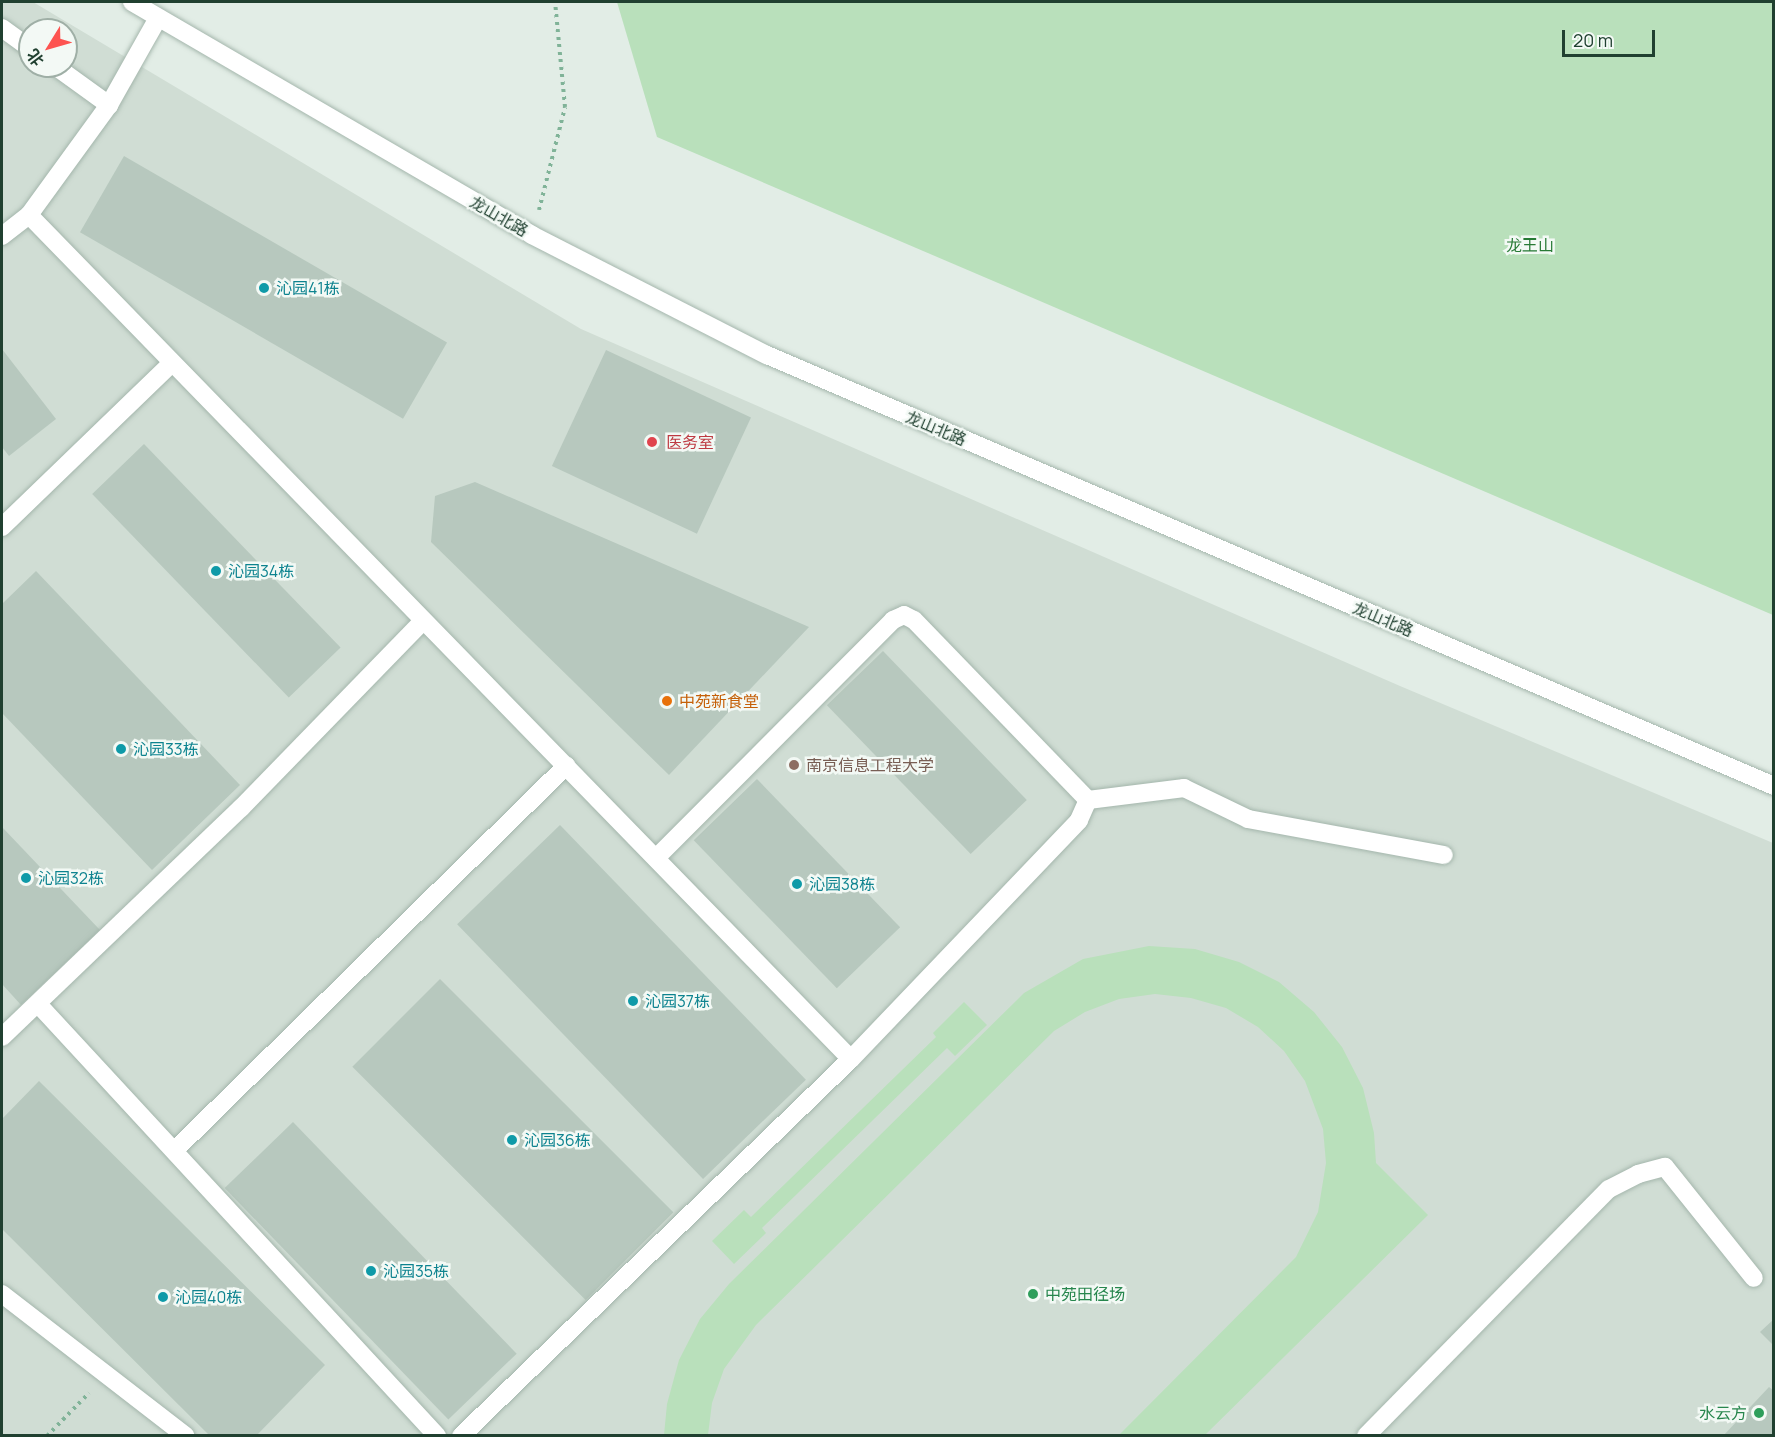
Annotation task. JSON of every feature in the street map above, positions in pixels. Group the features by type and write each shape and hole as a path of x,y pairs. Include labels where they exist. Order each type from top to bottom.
{"street":[{"name":"龙山北路","path":"132,2 532,235 766,355 1773,786"},
{"path":"2,236 29,215 109,105 158,18"},
{"path":"2,28 18,39"},
{"path":"72,78 109,105"},
{"path":"29,215 171,364 851,1059"},
{"path":"2,527 171,364"},
{"path":"656,858 893,620 904,615 914,620 1088,800"},
{"path":"2,1037 38,1005 241,808 423,621"},
{"path":"176,1149 566,766"},
{"path":"1088,800 1184,788 1248,819 1444,855"},
{"path":"461,1436 851,1059 1079,820 1088,800"},
{"path":"38,1005 176,1149 437,1436"},
{"path":"1366,1436 1609,1189 1638,1174 1665,1167 1754,1278"},
{"path":"2,1294 186,1436"}],"path":[{"path":"532,235 565,107 555,2"},
{"path":"47,1436 107,1375"}],"shaded area":[{"name":"南京信息工程大学","path":"2,2 33,2 60,18 18,18 18,78 78,78 78,29 581,329 1400,686 1773,843 1773,1435 2,1436"}],"green space":[{"name":"龙王山","path":"617,2 1773,2 1773,615 657,137"},
{"path":"1149,946 1195,949 1239,962 1279,982 1314,1012 1342,1047 1363,1088 1374,1133 1376,1163 1428,1215 1205,1435 1119,1435 1296,1257 1318,1212 1326,1163 1323,1129 1305,1081 1284,1051 1258,1027 1226,1008 1191,998 1155,994 1119,999 1085,1012 1054,1031 756,1325 724,1369 712,1403 708,1435 664,1435 667,1404 679,1360 700,1319 729,1284 1024,993 1083,959"},
{"path":"964,1002 987,1025 955,1056 947,1048 762,1228 766,1233 734,1264 712,1241 744,1210 751,1217 936,1037 933,1033"}],"building":[{"name":"沁园41栋","path":"124,156 447,342 403,419 80,232"},
{"path":"2,349 56,419 9,456 2,447"},
{"name":"医务室","path":"606,350 751,418 697,534 552,466"},
{"name":"沁园34栋","path":"144,444 341,648 289,698 92,494"},
{"name":"中苑新食堂","path":"475,482 809,627 669,775 431,542 435,496"},
{"name":"沁园33栋","path":"36,571 240,785 152,870 2,713 2,604"},
{"path":"883,651 1027,800 971,854 827,705"},
{"name":"沁园38栋","path":"757,779 900,927 837,988 694,840"},
{"name":"沁园37栋","path":"560,825 806,1080 703,1179 457,924"},
{"name":"沁园32栋","path":"2,827 100,930 21,1005 2,984"},
{"name":"沁园36栋","path":"440,979 673,1212 586,1300 352,1067"},
{"name":"沁园40栋","path":"39,1081 325,1365 256,1436 210,1436 2,1229 2,1119"},
{"name":"沁园35栋","path":"293,1122 517,1354 448,1420 225,1188"},
{"path":"1774,1319 1774,1346 1760,1332"},
{"name":"水云方","path":"1769,1387 1774,1391 1774,1436 1723,1436"}],"place":[{"name":"沁园41栋","path":"264,288"},
{"name":"医务室","path":"652,442"},
{"name":"沁园34栋","path":"216,571"},
{"name":"中苑新食堂","path":"667,701"},
{"name":"沁园33栋","path":"121,749"},
{"name":"南京信息工程大学","path":"794,765"},
{"name":"沁园32栋","path":"26,878"},
{"name":"沁园38栋","path":"797,884"},
{"name":"沁园37栋","path":"633,1001"},
{"name":"沁园36栋","path":"512,1140"},
{"name":"沁园35栋","path":"371,1271"},
{"name":"中苑田径场","path":"1033,1294"},
{"name":"沁园40栋","path":"163,1297"},
{"name":"水云方","path":"1759,1413"}]}
